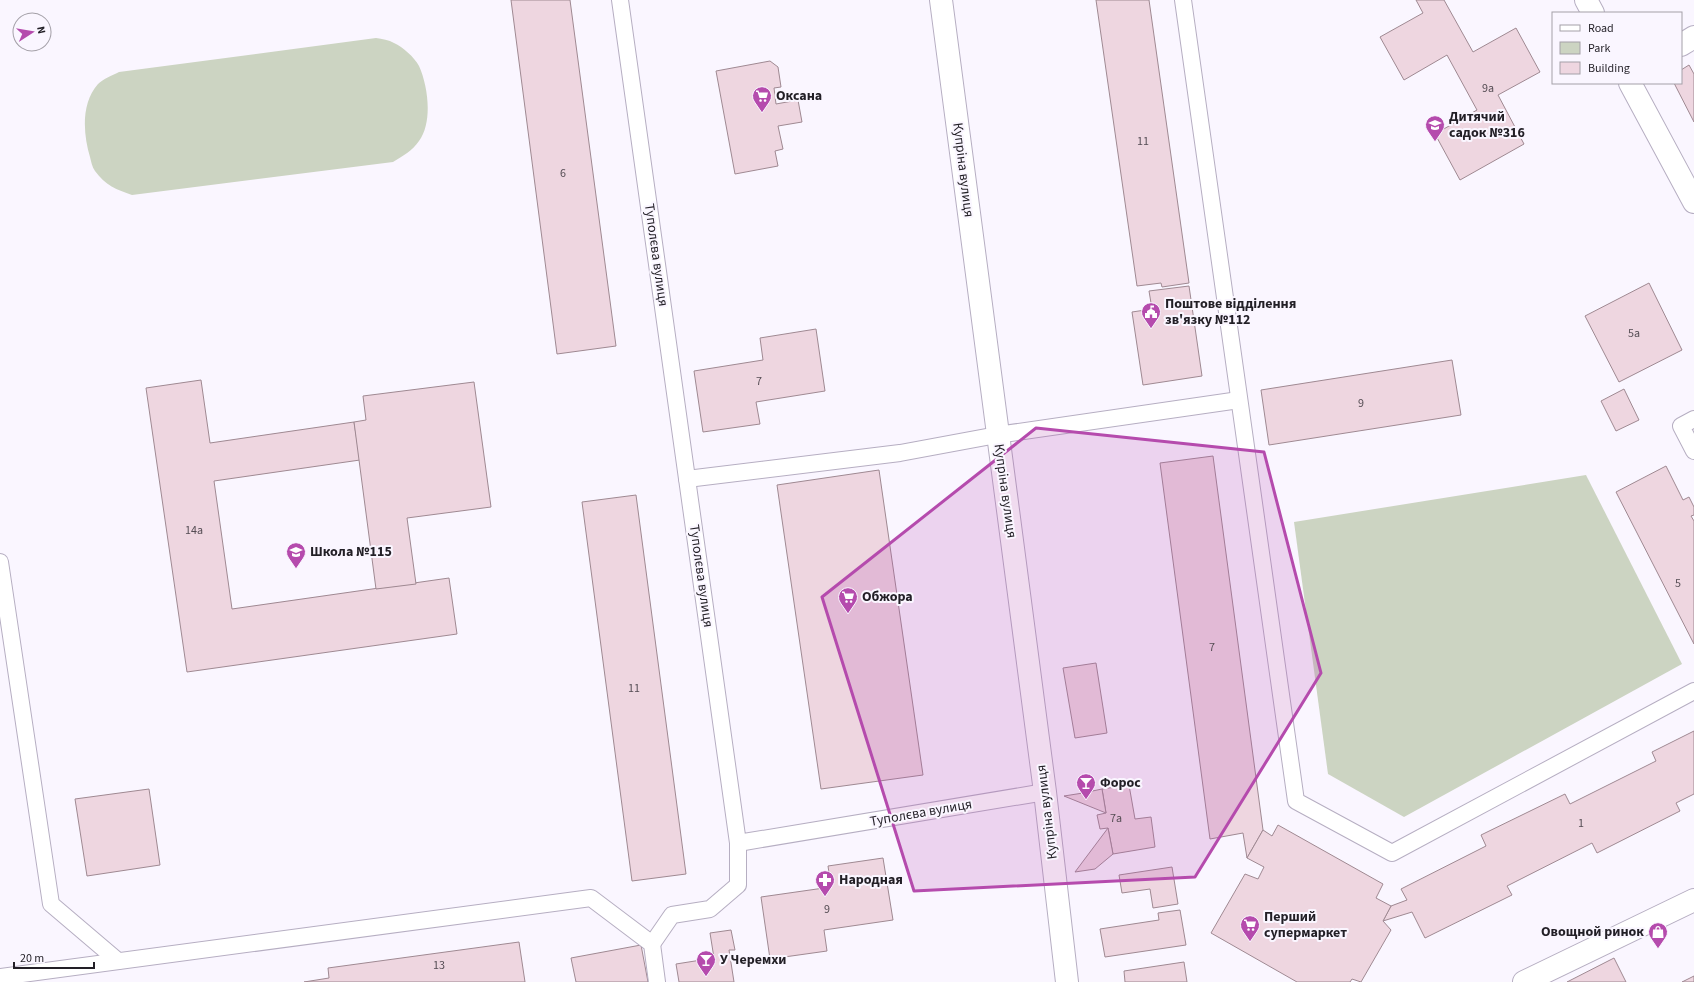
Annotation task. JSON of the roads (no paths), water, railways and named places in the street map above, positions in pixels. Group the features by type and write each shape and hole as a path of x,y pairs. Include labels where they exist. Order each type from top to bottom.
{"main road":[{"name":"Купріна вулиця","path":"941,0 1045,792 1067,982"},
{"path":"1586,0 1592,12"},
{"path":"1682,44 1694,37"},
{"path":"1631,84 1694,202"},
{"path":"1524,982 1694,900"}],"lane":[{"name":"Туполєва вулиця","path":"620,0 738,843 1045,792"},
{"path":"1182,0 1296,801 1392,853 1694,691"},
{"path":"688,479 900,452 997,435 1239,400"},
{"path":"1694,418 1681,426 1694,451"},
{"path":"0,562 51,904 118,961"},
{"path":"657,982 652,944 672,915 710,909 738,884 738,843"},
{"path":"0,977 591,898 652,944"}],"place":[{"name":"Оксана","path":"762,113"},
{"name":"Дитячий садок №316","path":"1435,142"},
{"name":"Поштове відділення зв'язку №112","path":"1151,329"},
{"name":"Школа №115","path":"296,569"},
{"name":"Обжора","path":"848,614"},
{"name":"Форос","path":"1086,800"},
{"name":"Народная","path":"825,897"},
{"name":"Перший супермаркет","path":"1250,942"},
{"name":"Овощной ринок","path":"1658,949"},
{"name":"У Черемхи","path":"706,977"}]}
